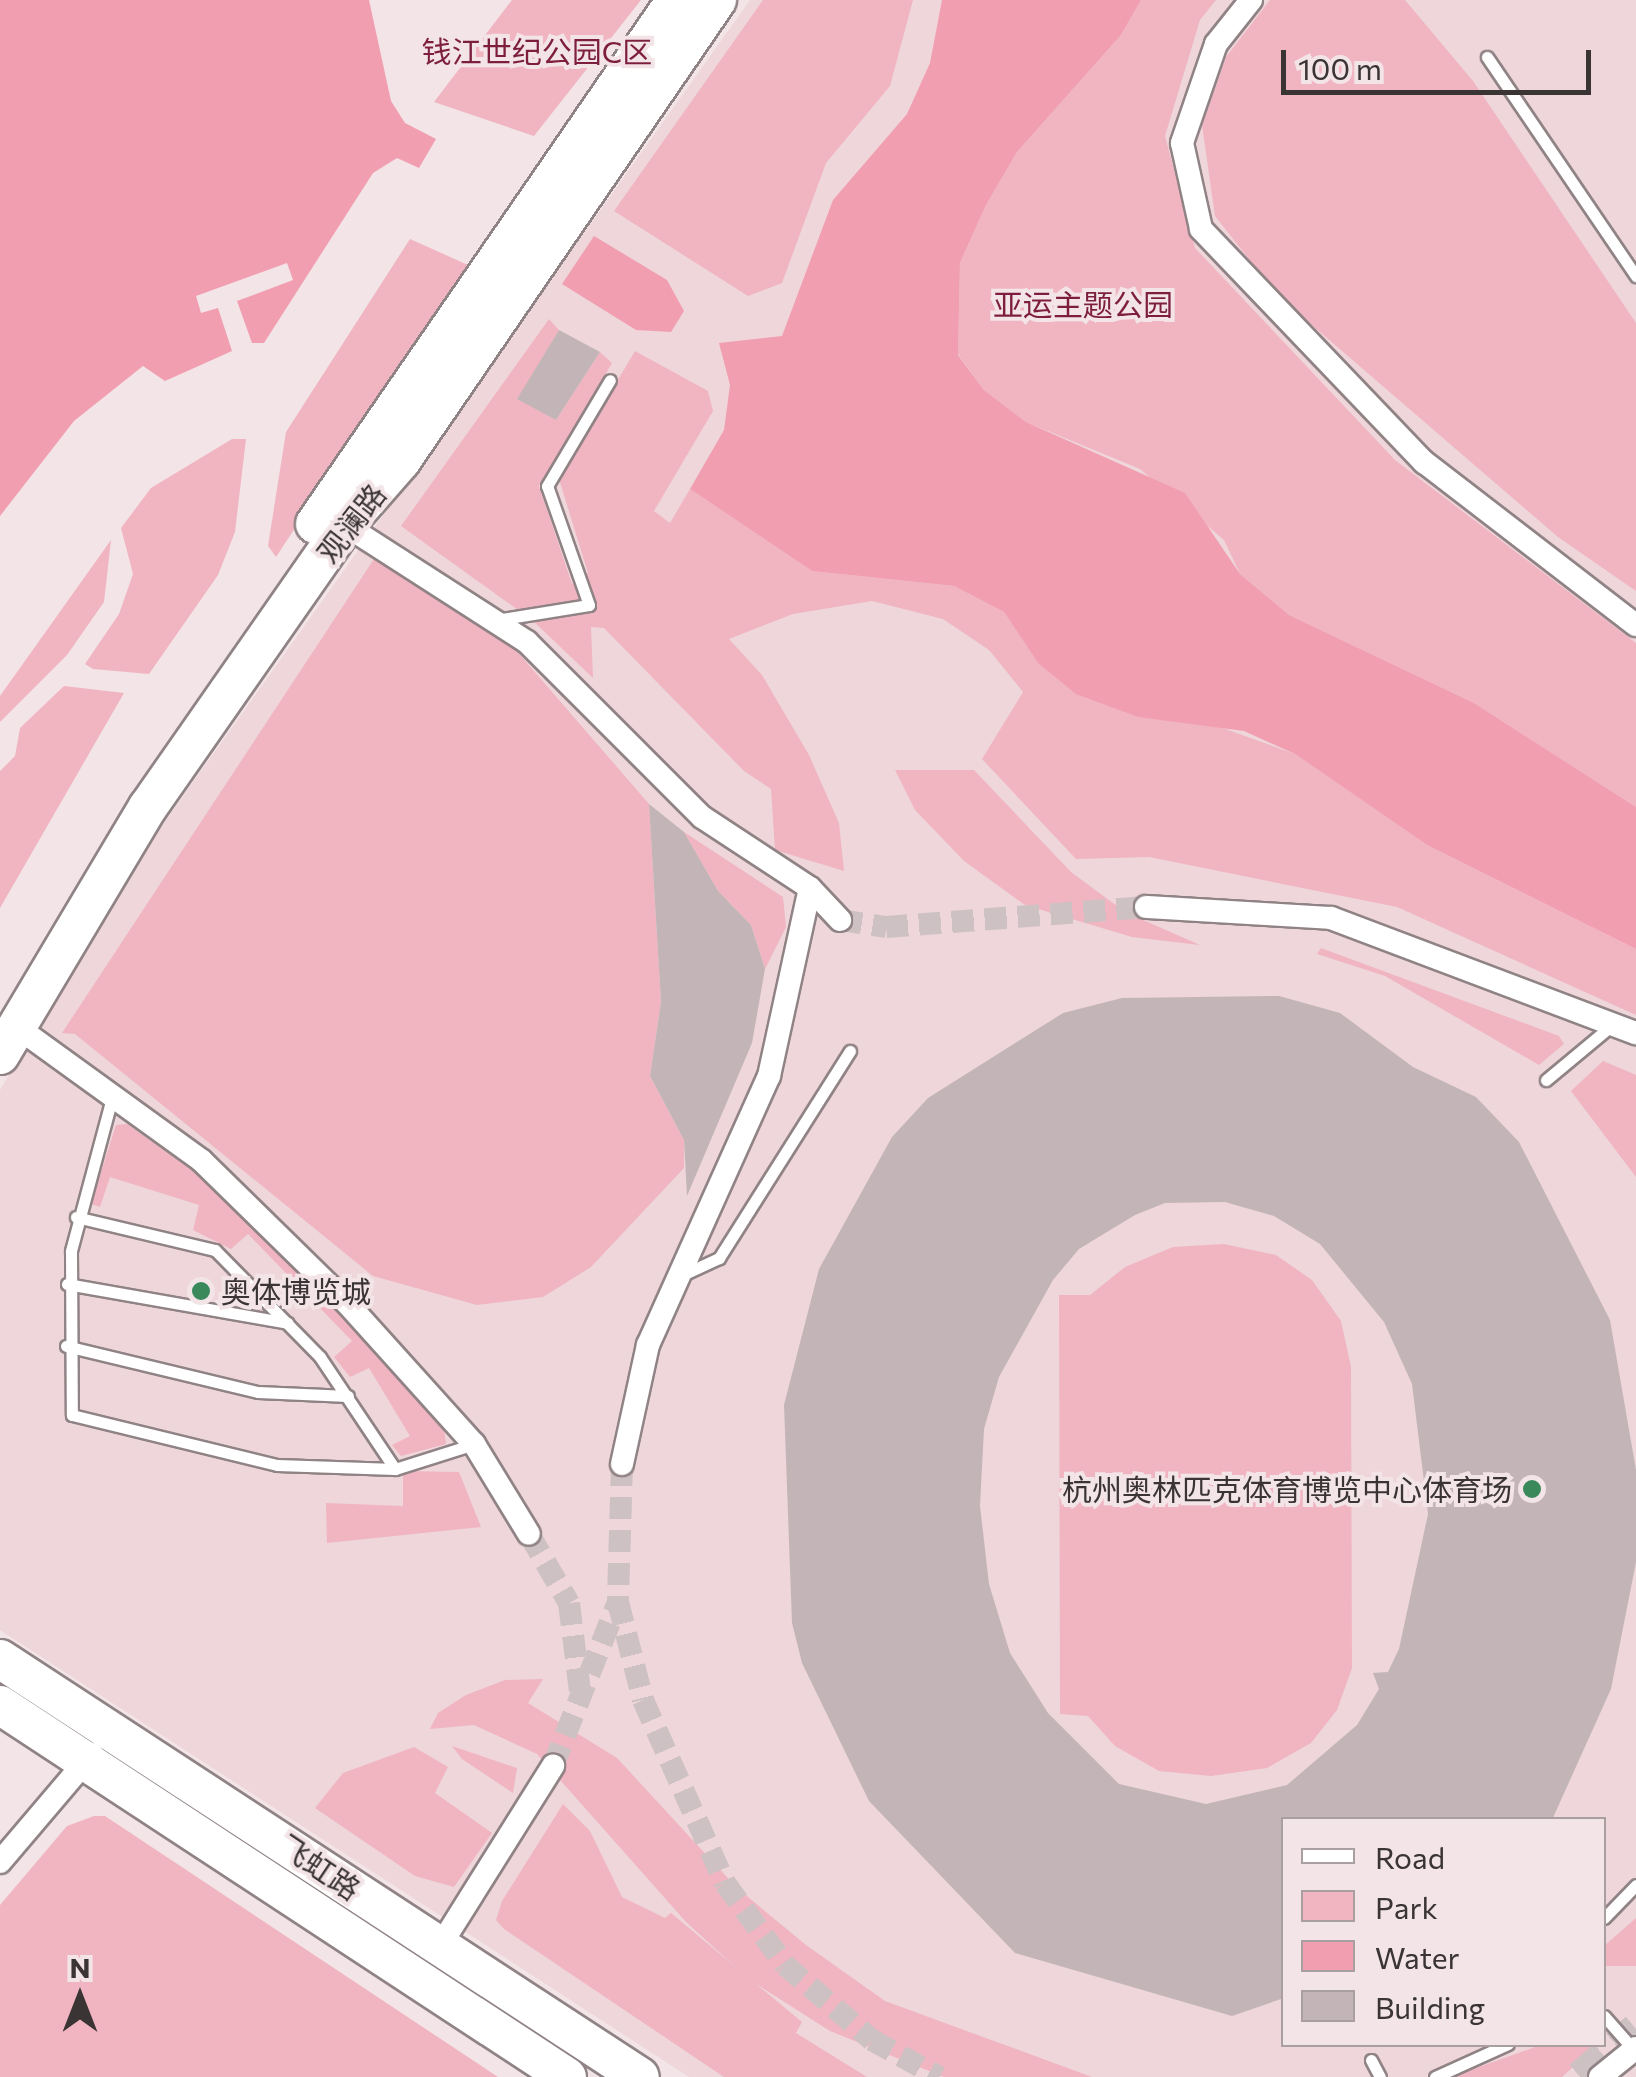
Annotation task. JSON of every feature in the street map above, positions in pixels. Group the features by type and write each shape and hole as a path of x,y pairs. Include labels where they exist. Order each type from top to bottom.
{"main road":[{"name":"观澜路","path":"6,1030 148,807 345,525 676,0"},
{"name":"观澜路","path":"6,1030 132,792 389,453 716,0"},
{"name":"飞虹路","path":"0,1659 110,1725 640,2077"},
{"name":"飞虹路","path":"0,1704 567,2077"}],"street":[{"path":"1252,0 1216,44 1182,143 1201,229 1424,462 1636,625"},
{"path":"345,525 562,670 702,816 810,888 840,920"},
{"path":"622,1464 632,1398 674,1279 769,1076 810,888"},
{"path":"1146,907 1331,918 1636,1033"},
{"path":"6,1030 113,1094 202,1161 346,1302 474,1444 529,1534"},
{"path":"0,1862 88,1760 110,1725"},
{"path":"440,1946 553,1766"},
{"path":"567,2077 593,2046"},
{"path":"1600,2077 1635,2049"}],"lane":[{"path":"1487,57 1636,276"},
{"path":"491,621 589,605 547,486 610,380"},
{"path":"1546,1080 1614,1022"},
{"path":"674,1279 718,1258 850,1051"},
{"path":"113,1094 76,1217 67,1284 66,1346 72,1415 277,1465 395,1469 474,1444"},
{"path":"76,1217 214,1250 288,1323 348,1396 395,1469"},
{"path":"67,1284 288,1323"},
{"path":"66,1346 258,1392 348,1396"},
{"path":"1606,1916 1636,1885"},
{"path":"1606,2018 1635,2049"},
{"path":"1435,2077 1501,2047"},
{"path":"1371,2060 1380,2077"}],"shaded area":[{"path":"750,0 1636,0 1636,2077 689,2077 0,1630 0,1090 137,861"}],"green space":[{"name":"钱江世纪公园C区","path":"512,0 641,0 534,136 434,102"},
{"path":"763,0 913,0 890,86 826,163 782,283 748,296 614,211"},
{"name":"亚运主题公园","path":"1141,0 1216,0 1200,20 1165,136 1195,248 1395,460 1636,643 1636,807 1474,703 1289,615 1240,574 1224,540 1140,469 1026,422 984,390 958,354 960,263 986,205 1017,152 1121,35"},
{"path":"1270,0 1405,0 1473,81 1636,323 1636,591 1558,537 1277,295 1215,216 1202,125 1226,57"},
{"path":"410,239 468,265 276,557 268,546 286,432"},
{"path":"549,319 559,330 518,399 556,420 600,352 612,363 539,486 572,584 588,573 559,479 635,351 708,391 713,411 654,511 670,523 690,489 812,571 954,586 1004,612 1038,663 1138,717 1201,720 1295,754 1427,845 1636,949 1636,1015 1397,907 1149,857 1076,859 982,759 1023,692 989,650 943,619 872,601 793,614 729,639 762,675 809,755 839,823 844,871 775,850 771,789 744,771 604,628 591,627 593,678 532,620 401,526"},
{"path":"232,439 246,439 235,532 218,575 149,674 93,669 85,664 119,614 133,574 121,528 151,488"},
{"path":"111,540 104,602 67,655 0,722 0,696"},
{"path":"374,559 514,648 649,804 661,1002 650,1076 684,1140 684,1168 591,1267 543,1297 477,1305 373,1276 75,1034 62,1033"},
{"path":"64,686 124,693 0,908 0,771 15,756 20,728"},
{"path":"895,770 974,770 1071,872 1125,912 1200,945 1132,937 1025,905 964,861 915,810"},
{"path":"684,832 783,897 786,927 765,969 751,925 718,891"},
{"path":"1321,948 1559,1036 1564,1044 1539,1065 1385,976 1317,954"},
{"path":"1603,1061 1636,1075 1636,1177 1571,1091"},
{"path":"127,1124 196,1173 337,1308 444,1428 446,1444 401,1456 392,1445 410,1436 369,1368 350,1377 334,1357 352,1341 248,1234 231,1249 193,1230 199,1205 110,1177 100,1207 91,1204 116,1125"},
{"path":"1224,1244 1276,1255 1312,1280 1341,1321 1351,1367 1352,1668 1337,1710 1311,1743 1267,1768 1211,1776 1159,1771 1115,1746 1088,1716 1060,1714 1059,1295 1090,1295 1125,1267 1173,1247"},
{"path":"403,1471 459,1472 481,1527 327,1543 326,1503 403,1506"},
{"path":"543,1679 528,1703 617,1758 737,1888 806,1945 885,2001 1092,2077 944,2077 830,2031 750,1980 687,1923 537,1754 474,1725 430,1729 438,1713 466,1695 505,1680"},
{"path":"452,1746 517,1768 513,1793 462,1759"},
{"path":"414,1747 448,1767 435,1793 492,1833 454,1887 415,1876 315,1808 343,1773"},
{"path":"563,1804 590,1831 622,1897 665,1918 671,1913 802,2022 796,2033 867,2077 724,2077 504,1929 496,1920 502,1901"},
{"path":"105,1816 498,2077 0,2077 0,1905 67,1826"},
{"path":"1636,1918 1636,1966 1606,1966 1606,1944"},
{"path":"1535,2047 1596,2047 1562,2077 1451,2077"}],"water":[{"path":"0,0 369,0 391,101 405,123 436,139 419,168 397,158 373,173 264,343 252,343 237,301 293,280 287,263 196,296 201,313 218,308 232,351 165,381 143,366 74,421 0,516"},
{"path":"942,0 1141,0 1121,35 1017,152 986,205 960,263 958,355 984,390 1026,422 1185,493 1240,574 1289,615 1474,703 1636,807 1636,949 1427,845 1295,754 1244,731 1138,717 1076,694 1038,663 1004,612 954,586 812,571 690,489 724,430 730,385 719,343 782,336 833,200 907,114 930,63"},
{"path":"594,236 667,280 684,311 671,332 636,330 562,284"}],"building":[{"path":"559,330 600,352 556,420 517,399"},
{"path":"649,804 684,832 718,891 751,925 765,969 752,1043 687,1196 684,1140 650,1076 661,1002"},
{"name":"杭州奥林匹克体育博览中心体育场","path":"1279,996 1340,1013 1413,1067 1476,1097 1519,1142 1610,1320 1636,1470 1636,1562 1611,1689 1553,1817 1281,1817 1281,1999 1232,2016 1015,1953 869,1801 802,1663 792,1623 784,1405 819,1269 892,1137 928,1098 1063,1013 1122,998","holes":["1225,1202 1274,1216 1320,1244 1384,1322 1412,1384 1428,1514 1399,1649 1388,1672 1373,1673 1379,1689 1357,1725 1287,1785 1206,1804 1119,1784 1048,1713 1010,1653 989,1584 980,1506 984,1429 999,1377 1053,1280 1079,1249 1135,1215 1165,1203"]}],"tunnel":[{"path":"840,920 886,927 1146,907"},
{"path":"622,1464 618,1602 643,1700 725,1883 785,1965 872,2040 939,2077"},
{"path":"529,1534 569,1603 581,1700"},
{"path":"553,1766 618,1602"},
{"path":"1580,2077 1636,2029"}],"place":[{"name":"奥体博览城","path":"201,1291"},
{"name":"杭州奥林匹克体育博览中心体育场","path":"1532,1489"}]}
